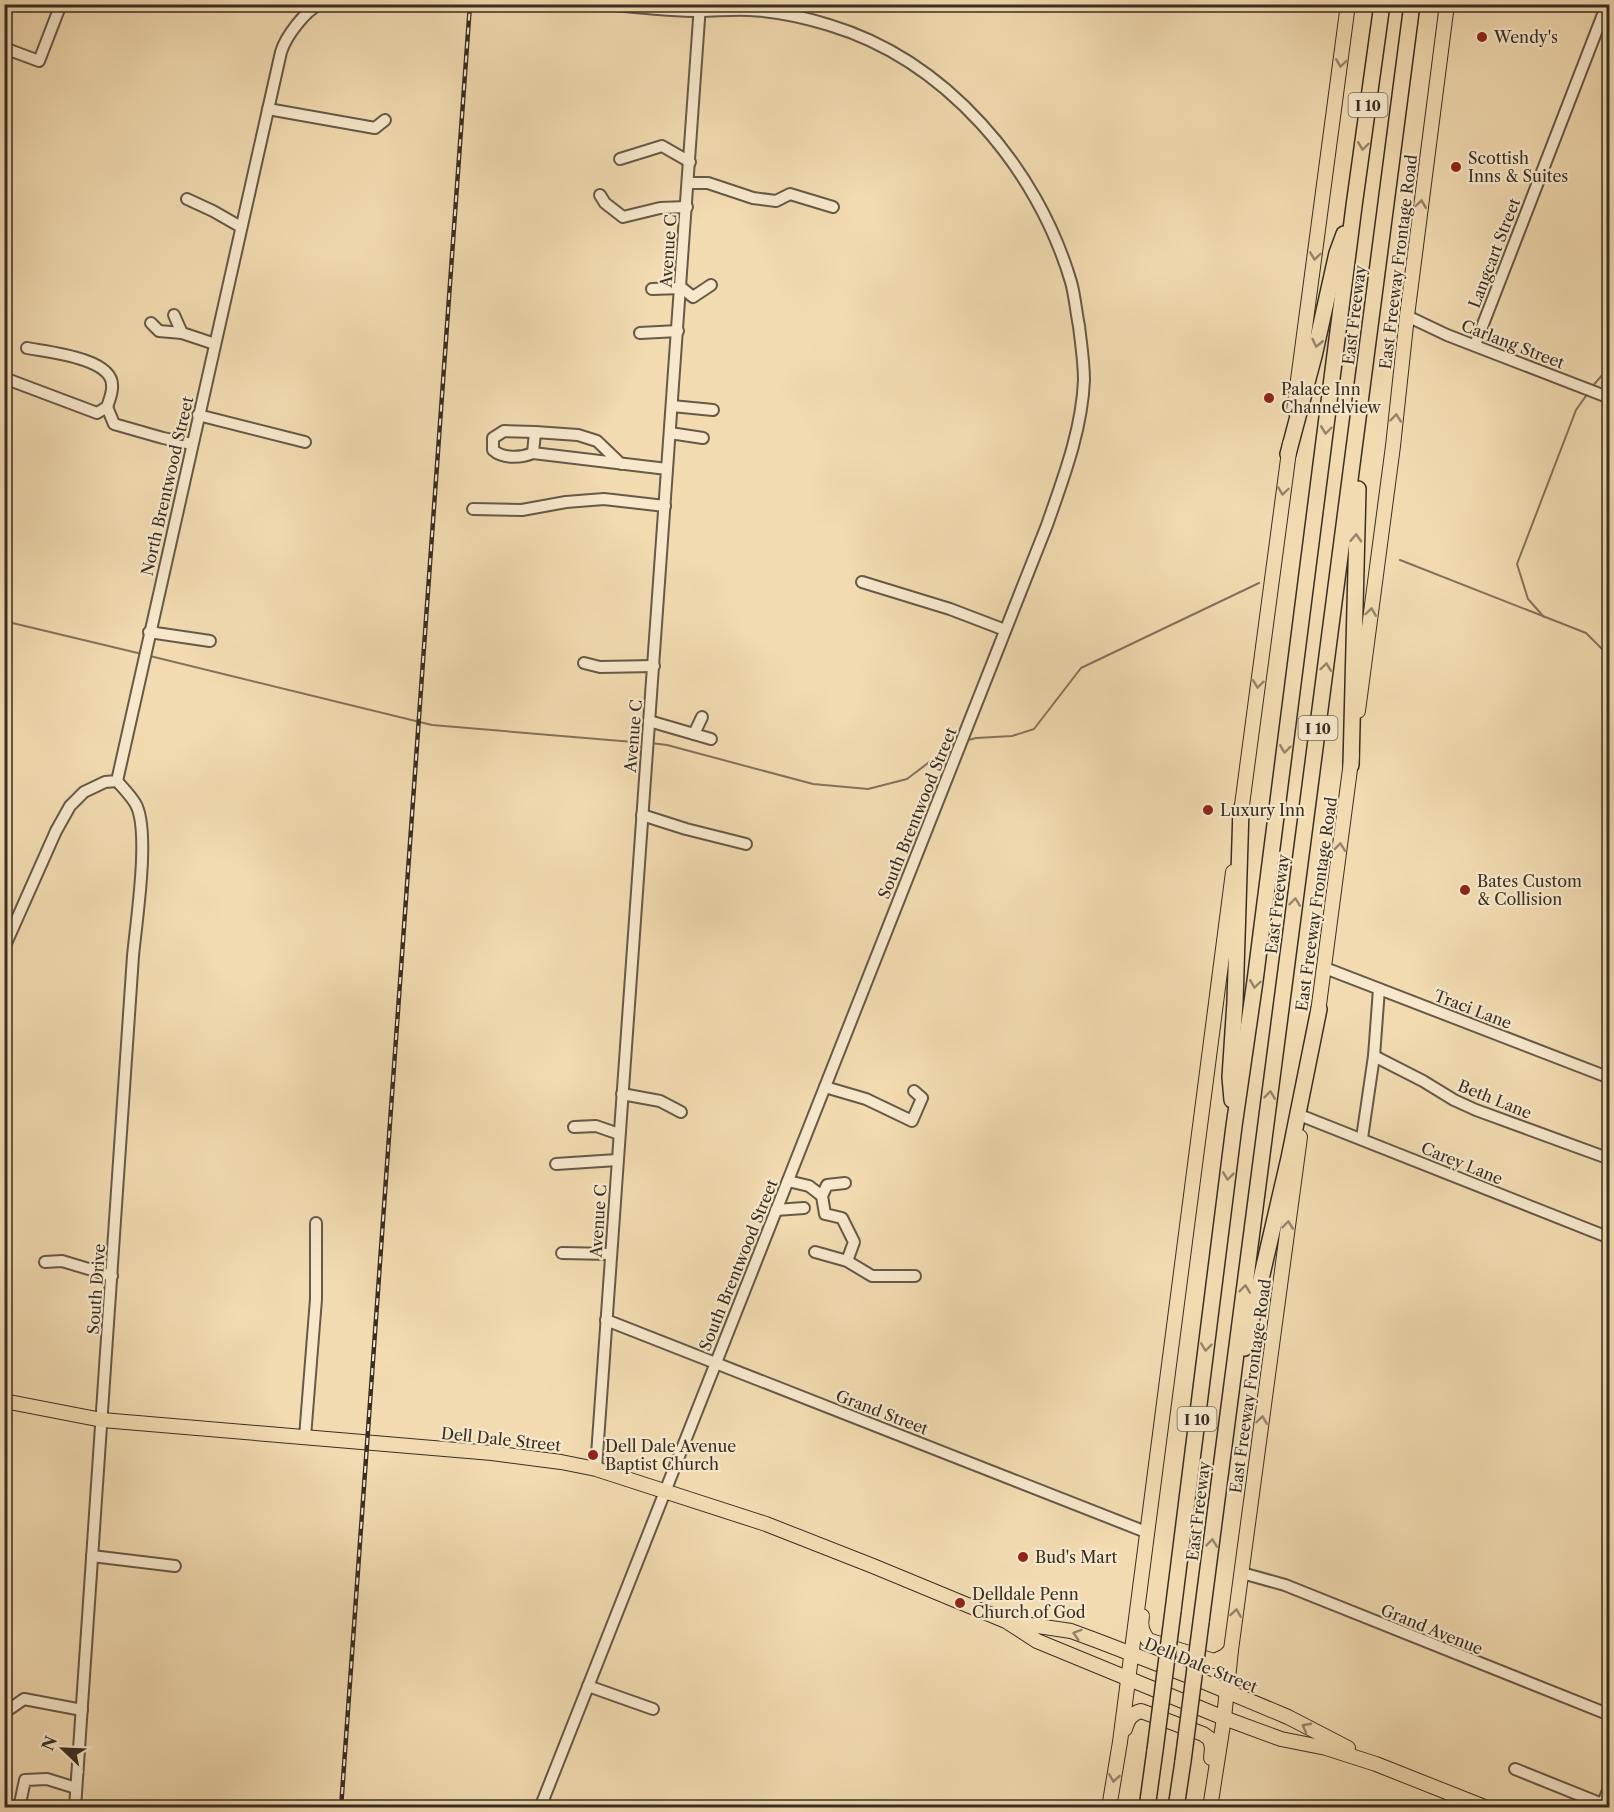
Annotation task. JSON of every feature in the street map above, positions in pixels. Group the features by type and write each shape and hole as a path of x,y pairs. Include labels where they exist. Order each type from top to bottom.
{"highway":[{"name":"East Freeway","path":"1146,1808 1382,4"},
{"name":"East Freeway","path":"1176,1808 1412,4"},
{"path":"1288,454 1314,356 1337,253 1354,206"},
{"path":"1351,765 1361,403"},
{"path":"1234,1126 1230,1077 1235,1002 1241,809"},
{"path":"1224,1451 1289,1158 1319,1009"}],"main road":[{"path":"1109,1808 1120,1742 1348,4"},
{"name":"East Freeway Frontage Road","path":"1209,1808 1224,1718 1230,1650 1302,1116 1325,968 1393,446 1407,316 1447,4"},
{"name":"Dell Dale Street","path":"4,1401 102,1420 492,1453 596,1469 766,1524 1006,1621 1037,1641 1224,1718 1281,1739 1326,1748 1376,1764 1487,1808"},
{"path":"1144,1554 1147,1571 1140,1623 1148,1640 1214,1661 1225,1656 1230,1650"},
{"name":"Dell Dale Street","path":"1006,1621 1071,1631 1288,1718 1376,1764"},
{"path":"1120,1742 1128,1719 1135,1713 1141,1712 1203,1734 1210,1739 1212,1748 1209,1808"}],"street":[{"name":"North Brentwood Street","path":"117,781 141,666 284,43 299,23 320,4"},
{"path":"605,4 700,8"},
{"name":"Langcart Street","path":"1475,345 1606,4"},
{"path":"4,48 39,61 61,6"},
{"name":"Avenue C","path":"596,1469 700,8"},
{"name":"South Brentwood Street","path":"540,1808 1055,501 1075,438 1083,394 1084,365 1075,298 1067,269 1042,212 1008,156 975,118 939,85 886,48 830,25 774,12 700,8"},
{"path":"268,109 375,128 385,120"},
{"path":"620,159 662,146 690,162"},
{"path":"688,183 708,183 753,198 776,201 790,194 833,207"},
{"path":"600,195 605,203 623,217 660,208 687,207"},
{"path":"187,199 241,227"},
{"path":"652,289 680,288 693,297 711,285"},
{"path":"174,315 182,333"},
{"name":"Carlang Street","path":"1407,316 1610,398"},
{"path":"151,323 159,331 182,333 215,344"},
{"path":"640,333 678,331"},
{"path":"27,348 85,360 109,374 112,384 107,407 114,424 192,444"},
{"path":"4,378 97,413 107,407"},
{"path":"672,406 713,410"},
{"path":"198,415 305,442"},
{"path":"621,464 597,441 578,435 504,431 493,438 493,450 502,456 533,453 621,464 667,469"},
{"path":"533,453 535,432"},
{"path":"670,433 703,438"},
{"path":"473,509 522,510 566,502 604,500 664,506"},
{"path":"862,582 950,609 1005,630"},
{"path":"149,632 210,641"},
{"path":"584,663 600,667 654,666"},
{"path":"694,735 702,717"},
{"path":"649,721 711,739"},
{"path":"4,948 56,831 70,806 84,792 105,782 117,781"},
{"name":"South Drive","path":"75,1808 143,828 135,803 117,781"},
{"path":"642,815 746,844"},
{"name":"Traci Lane","path":"1325,968 1610,1078"},
{"path":"1362,1138 1374,1056 1380,989"},
{"name":"Beth Lane","path":"1374,1056 1476,1110 1610,1159"},
{"path":"825,1087 866,1098 912,1121 922,1098 914,1091"},
{"path":"622,1094 660,1101 681,1112"},
{"name":"Carey Lane","path":"1302,1116 1610,1238"},
{"path":"574,1127 596,1126 619,1134"},
{"path":"556,1164 617,1161"},
{"path":"788,1181 809,1186 822,1196"},
{"path":"845,1183 827,1185 822,1196 825,1214 842,1218 854,1242 847,1261"},
{"path":"776,1210 804,1208"},
{"path":"305,1437 316,1299 316,1223"},
{"path":"815,1252 847,1261 872,1276 915,1276"},
{"path":"562,1253 610,1254"},
{"path":"45,1262 62,1261 111,1276"},
{"name":"Grand Street","path":"606,1320 1146,1532"},
{"path":"92,1556 175,1566"},
{"name":"Grand Avenue","path":"1242,1573 1285,1585 1610,1715"},
{"path":"588,1686 652,1709"},
{"path":"4,1713 24,1699 82,1710"},
{"path":"1515,1768 1602,1806 1610,1786"},
{"path":"19,1808 25,1780 47,1779 76,1788"}],"waterway":[{"path":"1591,388 1610,366"},
{"path":"1544,617 1528,599 1517,564 1576,410 1588,393"},
{"path":"1400,560 1586,633 1610,657"},
{"path":"965,741 976,738 1012,736 1034,729 1081,668 1259,583"},
{"path":"4,621 142,654"},
{"path":"150,656 432,725 645,743"},
{"path":"651,743 667,745 813,784 868,789 907,779 949,747 957,744"}],"railway":[{"path":"341,1808 470,4"}],"place":[{"name":"Wendy's","path":"1482,37"},
{"name":"Scottish Inns & Suites","path":"1456,167"},
{"name":"Palace Inn Channelview","path":"1269,398"},
{"name":"Luxury Inn","path":"1208,810"},
{"name":"Bates Custom & Collision","path":"1465,890"},
{"name":"Dell Dale Avenue Baptist Church","path":"593,1455"},
{"name":"Bud's Mart","path":"1023,1557"},
{"name":"Delldale Penn Church of God","path":"960,1603"}]}
